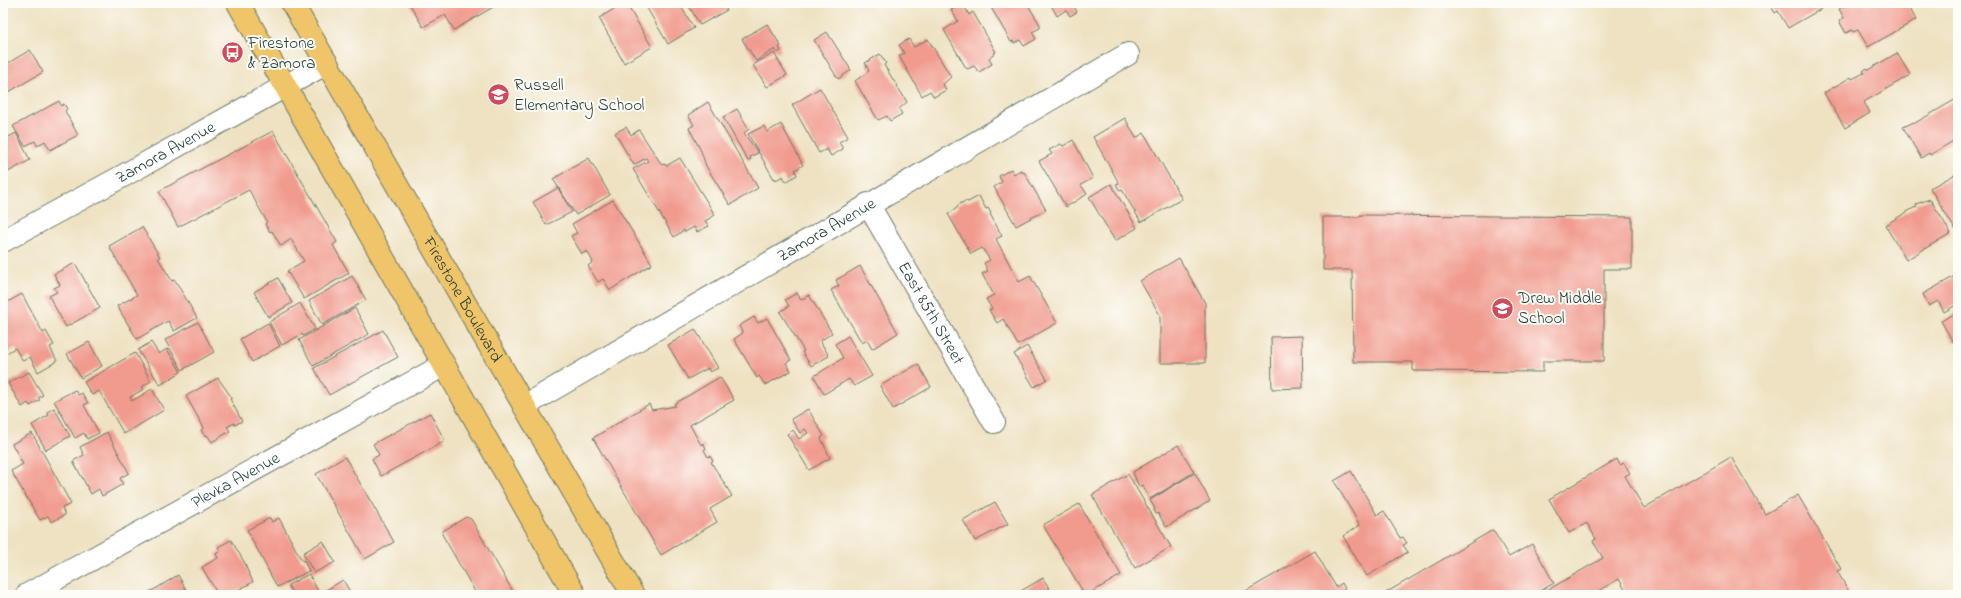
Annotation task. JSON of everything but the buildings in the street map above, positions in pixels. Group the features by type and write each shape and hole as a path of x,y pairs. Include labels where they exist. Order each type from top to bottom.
{"main road":[{"path":"238,3 575,595"},
{"name":"Firestone Boulevard","path":"292,3 633,595"}],"street":[{"name":"Zamora Avenue","path":"524,406 868,204 1128,54"},
{"name":"Zamora Avenue","path":"3,241 121,178 327,63"},
{"name":"East 85th Street","path":"868,204 994,422"},
{"name":"Plevka Avenue","path":"27,595 444,366"}],"place":[{"name":"Firestone & Zamora","path":"232,53"},
{"name":"Russell Elementary School","path":"499,95"},
{"name":"Drew Middle School","path":"1503,308"}]}
